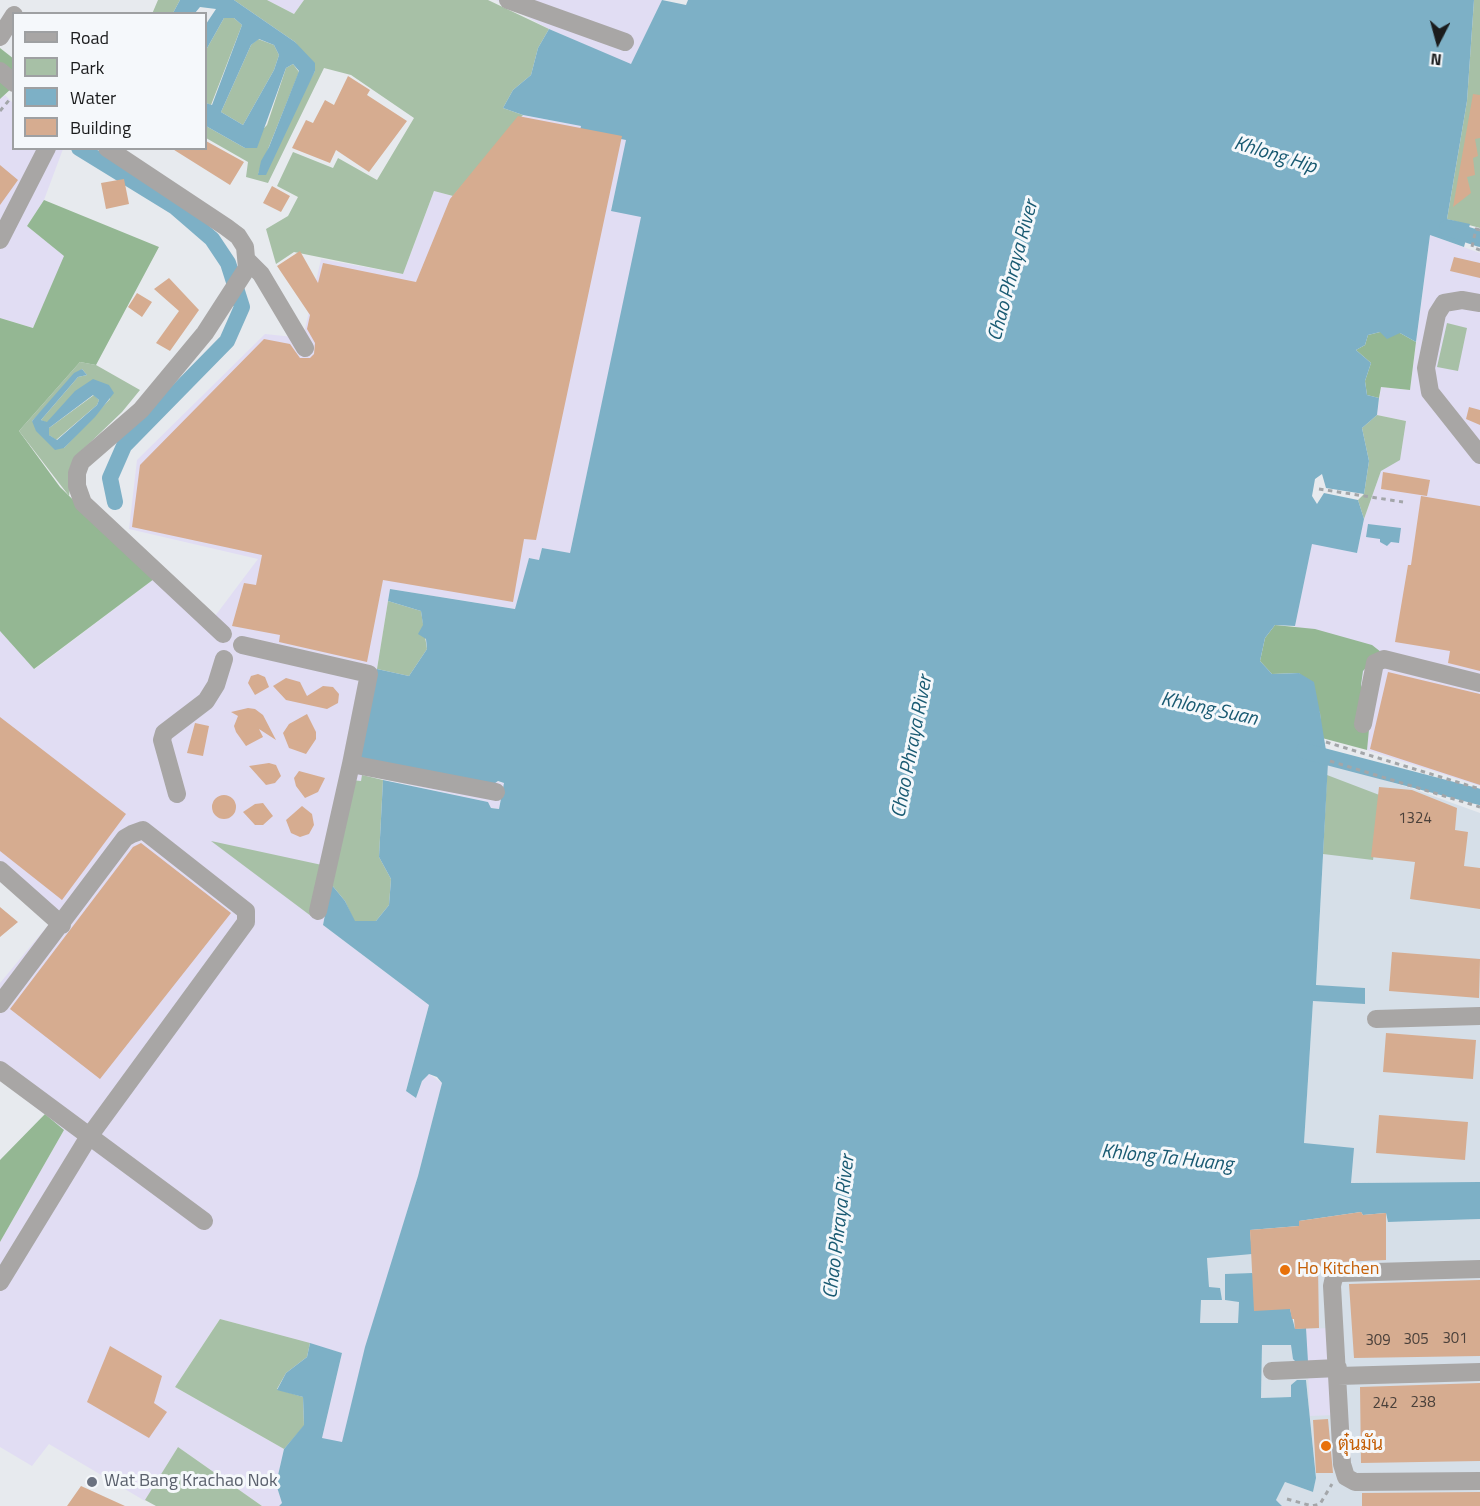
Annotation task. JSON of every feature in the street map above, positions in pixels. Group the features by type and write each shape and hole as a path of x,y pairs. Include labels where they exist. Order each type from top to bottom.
{"street":[{"path":"508,0 625,42"},
{"path":"0,37 12,17"},
{"path":"0,71 12,81"},
{"path":"0,240 47,150"},
{"path":"110,150 238,236 245,247 247,268 205,333 141,410 81,462 77,472 77,486 83,503 223,634 235,635 242,645 369,674 318,911"},
{"path":"247,260 261,274 305,348"},
{"path":"1480,303 1462,300 1444,303 1437,314 1426,368 1430,392 1480,454"},
{"path":"223,634 217,641 216,649 224,659"},
{"path":"224,659 237,657 242,645"},
{"path":"177,794 162,740 164,733 206,700 216,686 224,659"},
{"path":"1363,724 1376,663 1384,659 1480,683"},
{"path":"351,764 496,792"},
{"path":"0,1004 62,925 125,838 143,830 246,911 244,924 88,1138 0,1282"},
{"path":"0,870 62,925"},
{"path":"1376,1019 1480,1016"},
{"path":"0,1070 88,1138 204,1221"},
{"path":"1480,1269 1336,1275 1332,1286 1343,1472 1346,1477 1355,1482 1480,1481"},
{"path":"1272,1371 1480,1372"}],"path":[{"path":"0,111 12,98"},
{"path":"1478,229 1472,246 1480,250"},
{"path":"1319,489 1403,502"},
{"path":"1326,742 1480,789"},
{"path":"1330,761 1480,807"},
{"path":"1287,1498 1312,1506 1320,1504 1343,1472"}],"shaded area":[{"path":"267,0 304,0 294,14"},
{"path":"496,0 662,0 631,65 549,29"},
{"path":"5,95 12,102 12,150 63,150 44,200 27,226 65,256 33,328 0,318 0,99"},
{"path":"523,115 581,126 581,131 627,140 611,210 642,217 570,553 542,548 539,560 529,558 516,609 390,589 377,669 356,757 504,783 499,809 491,808 488,802 363,775 361,781 351,780 323,925 429,1005 406,1091 416,1098 422,1081 429,1074 442,1083 418,1176 366,1347 342,1443 322,1438 342,1353 220,1319 175,1387 284,1449 276,1484 282,1503 279,1506 262,1506 178,1447 145,1501 49,1444 32,1466 0,1447 0,1242 64,1130 0,1079 0,983 49,924 0,878 0,631 35,669 154,579 206,628 258,559 129,529 137,460 265,334 303,338 321,259 403,274 434,191 453,196"},
{"path":"1430,235 1480,253 1480,786 1345,743 1322,738 1295,626 1312,543 1357,553 1364,519 1381,471 1406,421 1377,415 1381,387 1410,390"},
{"path":"1328,763 1411,788 1480,813 1480,1182 1350,1183 1304,1143 1313,1000 1365,1004 1365,988 1316,986"},
{"path":"1361,1212 1363,1215 1386,1213 1388,1222 1480,1219 1480,1506 1282,1506 1276,1500 1285,1482 1313,1492 1316,1477 1306,1380 1291,1397 1261,1398 1262,1345 1291,1345 1294,1319 1252,1273 1225,1275 1225,1300 1239,1301 1238,1323 1200,1323 1200,1300 1221,1300 1209,1288 1207,1258 1250,1230 1299,1226 1299,1221"},
{"path":"1330,1328 1336,1415 1310,1416 1306,1329"}],"green space":[{"path":"158,0 180,0 174,12 153,12"},
{"path":"234,0 267,0 294,14 304,0 488,0 549,29 538,48 531,75 513,90 503,108 523,115 453,196 434,191 403,274 294,252 276,264 266,229 288,216 298,197 277,186 293,152 333,168 338,158 377,180 414,118 351,75 324,68 268,183 246,177 248,162 207,139 207,127 245,148 267,125 286,68 293,64 299,72 258,174 315,71 295,42"},
{"path":"1474,0 1480,0 1480,228 1447,219 1467,101"},
{"path":"224,18 234,18 242,25 211,105 207,103 207,48"},
{"path":"258,39 274,45 279,55 274,70 243,125 221,112 251,45"},
{"path":"0,48 12,57 12,88 0,99"},
{"path":"44,200 159,247 96,365 80,362 19,431 60,487 154,579 34,669 0,631 0,318 33,328 64,256 27,226"},
{"path":"1447,323 1467,328 1458,371 1437,367"},
{"path":"1380,332 1400,333 1416,342 1410,390 1381,387 1379,398 1367,395 1365,381 1371,363 1356,350 1365,345 1368,335"},
{"path":"80,362 96,365 140,390 122,412 74,458 69,496 19,431","holes":["82,369 87,375 78,377 41,420 47,423 109,385 110,399 64,448 32,421"]},
{"path":"94,395 99,400 97,405 56,440 49,435 49,428"},
{"path":"1377,415 1406,421 1400,460 1381,471 1364,519 1358,500 1364,494 1369,461 1362,428"},
{"path":"388,601 421,611 427,649 409,676 377,669"},
{"path":"1275,625 1315,629 1372,645 1381,652 1363,671 1361,685 1370,719 1367,750 1322,738 1320,713 1299,673 1272,674 1260,661 1265,638"},
{"path":"362,775 383,780 379,857 391,879 389,905 376,921 354,921 345,901 331,884 351,780 361,781"},
{"path":"1327,775 1382,796 1373,860 1323,854"},
{"path":"211,841 322,865 311,916"},
{"path":"45,1114 64,1130 0,1242 0,1160"},
{"path":"220,1319 310,1343 307,1357 286,1373 277,1389 303,1397 304,1426 284,1449 175,1387"},
{"path":"178,1447 262,1506 156,1506 145,1500"}],"water":[{"path":"180,0 234,0 295,42 315,63 315,71 266,175 258,175 261,161 269,147 299,71 293,64 286,68 257,148 245,148 207,127 207,103 212,105 242,25 234,18 224,18 207,48 207,22 216,9 200,7 196,12 174,12","holes":["259,39 274,45 279,55 274,70 243,125 221,112 251,45"]},
{"path":"662,0 686,5 688,0 1474,0 1467,101 1447,219 1470,224 1464,247 1430,235 1416,342 1400,333 1387,339 1380,332 1368,335 1365,345 1356,350 1371,363 1365,381 1367,395 1379,398 1377,415 1362,428 1369,461 1364,494 1326,488 1322,474 1315,479 1312,496 1317,504 1324,493 1358,500 1364,519 1357,553 1312,544 1295,626 1275,625 1265,638 1260,661 1272,674 1299,673 1314,682 1320,713 1328,763 1316,985 1365,988 1365,1004 1313,1001 1304,1143 1354,1148 1351,1183 1480,1182 1480,1219 1388,1222 1386,1213 1363,1215 1361,1212 1299,1221 1299,1226 1250,1230 1252,1254 1207,1258 1209,1287 1220,1288 1222,1300 1201,1300 1200,1323 1238,1323 1239,1302 1225,1300 1225,1274 1252,1273 1290,1309 1295,1329 1306,1328 1308,1362 1297,1363 1293,1359 1291,1345 1262,1345 1261,1398 1291,1397 1291,1385 1297,1380 1306,1380 1316,1478 1313,1492 1285,1482 1276,1500 1282,1506 279,1506 282,1503 276,1484 284,1449 304,1425 303,1397 277,1390 286,1373 307,1357 310,1343 342,1353 322,1438 342,1442 365,1347 418,1176 442,1083 437,1077 429,1074 422,1081 416,1098 406,1091 429,1005 323,925 331,884 345,901 355,921 376,921 389,905 391,879 379,857 383,780 488,802 491,808 499,809 504,783 498,781 491,786 356,758 377,669 409,676 427,649 426,639 418,634 423,625 421,611 388,601 390,589 515,609 529,558 539,560 542,548 570,553 641,217 611,211 626,140 580,131 581,126 523,115 503,108 513,90 531,75 538,48 549,29 631,64"},
{"path":"82,369 87,375 78,377 41,420 47,422 75,391 93,379 109,385 114,393 95,417 64,448 55,450 36,431 32,421 74,373","holes":["93,395 99,400 97,405 57,440 49,435 49,428"]},
{"path":"1368,524 1401,528 1399,543 1391,542 1387,546 1380,542 1380,539 1366,537"}],"building":[{"path":"348,76 370,90 367,95 407,121 369,172 336,150 330,163 292,148 306,120 313,123 325,100 334,105"},
{"path":"1473,94 1480,95 1480,138 1475,139 1478,156 1473,158 1475,175 1467,177 1471,193 1453,207"},
{"path":"518,116 622,136 536,540 524,539 513,602 383,580 367,662 279,642 280,635 232,626 244,583 256,585 262,555 132,527 140,465 264,339 290,344 300,358 310,358 314,354 315,343 307,329 310,315 277,266 300,251 318,283 323,263 416,282 450,199"},
{"path":"207,142 244,162 230,185 174,150 207,150"},
{"path":"0,165 18,180 0,205"},
{"path":"124,179 129,204 106,209 101,183"},
{"path":"272,186 290,196 281,212 263,203"},
{"path":"1454,257 1480,263 1480,278 1450,271"},
{"path":"169,278 199,310 170,351 156,343 179,311 154,289"},
{"path":"137,293 152,302 142,317 128,307"},
{"path":"1469,407 1480,410 1480,425 1466,419"},
{"path":"1383,472 1430,480 1427,496 1381,489"},
{"path":"1421,496 1480,506 1480,671 1448,663 1450,651 1395,642 1408,565 1411,565"},
{"path":"1388,672 1480,694 1480,785 1370,749"},
{"path":"258,674 265,677 269,687 255,695 248,683 251,676"},
{"path":"286,678 300,682 307,696 323,686 333,687 339,694 338,703 327,709 286,700 273,686"},
{"path":"248,708 255,709 263,715 276,740 259,729 263,737 246,746 234,726 238,716 231,712"},
{"path":"307,714 316,732 316,739 306,754 289,748 283,733 289,724"},
{"path":"0,717 126,814 62,900 0,851"},
{"path":"195,723 209,726 203,756 187,753"},
{"path":"269,763 276,765 281,776 275,783 266,785 249,766"},
{"path":"299,771 325,778 318,792 305,798 296,786 294,778"},
{"path":"1379,787 1412,790 1457,808 1455,830 1468,832 1464,866 1480,868 1480,909 1410,899 1415,862 1371,857"},
{"path":"224,795 232,799 236,807 232,815 224,819 216,815 212,807 216,799"},
{"path":"263,803 273,816 263,825 255,825 243,812 255,804"},
{"path":"302,806 312,814 314,825 309,834 300,837 291,833 286,820"},
{"path":"141,843 231,913 100,1079 10,1009 133,847"},
{"path":"0,907 18,922 0,937"},
{"path":"1392,952 1480,959 1479,998 1389,991"},
{"path":"1386,1033 1476,1040 1473,1079 1383,1072"},
{"path":"1379,1115 1468,1122 1465,1160 1376,1153"},
{"name":"Ho Kitchen","path":"1361,1212 1363,1215 1386,1213 1386,1260 1340,1262 1318,1267 1319,1328 1295,1329 1290,1309 1254,1311 1250,1230 1299,1226 1299,1221"},
{"path":"1480,1280 1480,1356 1354,1358 1349,1284"},
{"path":"110,1346 162,1376 154,1403 167,1412 149,1438 87,1402"},
{"path":"1480,1383 1480,1461 1361,1463 1360,1387"},
{"name":"ตุ๋นมัน","path":"1328,1419 1333,1473 1316,1473 1313,1420"},
{"path":"81,1486 125,1506 67,1506"},
{"path":"1480,1492 1480,1506 1362,1506 1362,1493"}],"waterway":[{"path":"82,150 175,207 212,239 228,263 242,307 227,341 124,446 110,478 115,502"},
{"name":"Khlong Hip","path":"1447,228 1480,239"},
{"name":"Khlong Suan","path":"1304,751 1480,797"}],"place":[{"name":"Ho Kitchen","path":"1285,1270"},
{"name":"ตุ๋นมัน","path":"1326,1446"},
{"name":"Wat Bang Krachao Nok","path":"92,1482"}],"water label":[{"name":"Chao Phraya River","path":"1014,271"},
{"name":"Chao Phraya River","path":"913,747"},
{"name":"Khlong Ta Huang","path":"1167,1159"},
{"name":"Chao Phraya River","path":"840,1227"}]}
